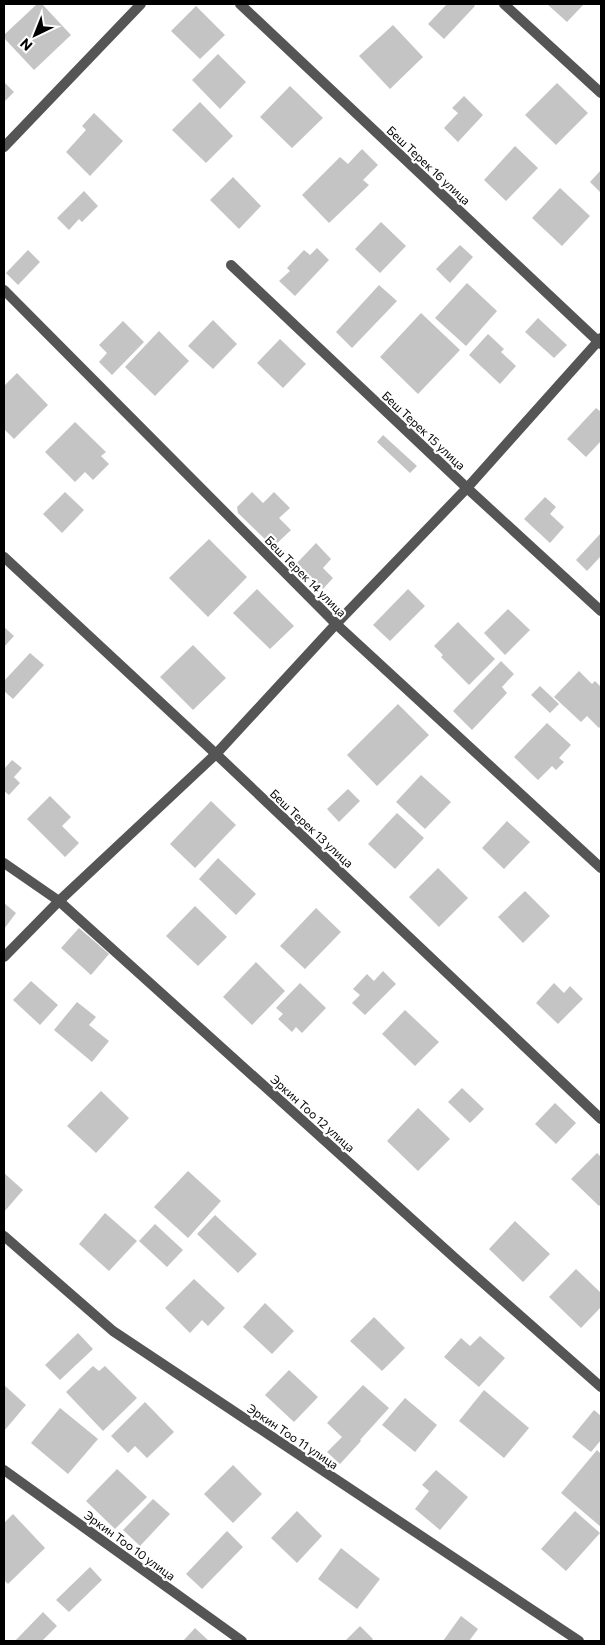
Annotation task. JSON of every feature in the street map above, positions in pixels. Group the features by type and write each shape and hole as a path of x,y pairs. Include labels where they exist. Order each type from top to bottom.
{"street":[{"path":"4,147 142,4"},
{"name":"Беш Терек 16 улица","path":"240,4 600,341"},
{"path":"504,4 601,94"},
{"name":"Беш Терек 15 улица","path":"231,265 467,488 601,611"},
{"name":"Беш Терек 14 улица","path":"4,290 336,624 601,868"},
{"path":"4,957 58,900 216,754 336,624 467,488 600,341"},
{"name":"Беш Терек 13 улица","path":"4,557 216,754 601,1119"},
{"name":"Эркин Тоо 12 улица","path":"4,863 58,900 456,1259 601,1387"},
{"name":"Эркин Тоо 11 улица","path":"4,1236 113,1331 578,1641"},
{"name":"Эркин Тоо 10 улица","path":"4,1470 242,1641"}],"building":[{"path":"37,4 42,4 71,35 34,70 4,38 4,35"},
{"path":"447,4 473,4 475,6 444,39 428,24"},
{"path":"547,4 584,4 567,22"},
{"path":"196,6 225,35 200,59 171,31"},
{"path":"393,25 423,57 390,89 359,56"},
{"path":"218,54 246,82 220,109 192,80"},
{"path":"4,82 14,92 4,102"},
{"path":"557,83 588,113 556,145 525,115"},
{"path":"290,86 323,118 292,148 260,117"},
{"path":"464,96 483,115 458,142 444,128 458,113 452,108"},
{"path":"200,102 233,136 206,163 172,130"},
{"path":"94,113 123,141 90,176 66,152 86,130 82,126"},
{"path":"515,146 538,168 506,201 484,180"},
{"path":"362,149 378,165 363,180 369,185 329,223 302,195 340,157 348,164"},
{"path":"601,170 601,193 590,182"},
{"path":"233,177 261,206 239,229 210,200"},
{"path":"560,188 590,216 562,246 532,218"},
{"path":"84,191 98,206 82,222 79,219 69,230 57,218"},
{"path":"381,222 406,246 380,273 355,249"},
{"path":"460,245 473,257 450,283 436,269"},
{"path":"317,248 329,260 295,296 279,281 290,271 287,268 304,250 310,255"},
{"path":"28,250 40,262 18,285 6,273"},
{"path":"467,283 497,311 466,346 435,318"},
{"path":"379,285 397,301 352,348 336,332"},
{"path":"421,313 460,350 418,394 380,357"},
{"path":"538,318 567,345 554,358 525,332"},
{"path":"213,320 237,344 213,369 188,346"},
{"path":"123,321 144,342 112,375 99,362 107,353 99,345"},
{"path":"159,331 189,361 155,396 125,367"},
{"path":"488,334 504,349 501,352 516,366 500,384 469,355"},
{"path":"280,339 306,364 283,388 257,363"},
{"path":"17,373 48,405 14,439 4,429 4,386"},
{"path":"596,408 601,412 601,441 586,457 567,439"},
{"path":"75,422 106,452 101,456 109,464 93,480 85,472 75,482 45,452"},
{"path":"383,435 417,466 410,473 377,442"},
{"path":"65,492 84,510 62,533 43,514"},
{"path":"252,492 263,503 274,492 290,508 279,518 291,530 273,547 238,513 237,507"},
{"path":"545,497 556,507 550,514 564,527 550,543 524,519"},
{"path":"601,533 601,556 587,571 576,560"},
{"path":"209,539 247,577 208,617 169,578"},
{"path":"316,543 331,559 323,568 333,578 323,589 297,563"},
{"path":"257,589 294,626 270,649 233,613"},
{"path":"408,589 425,606 390,641 373,625"},
{"path":"508,609 530,630 505,655 484,633"},
{"path":"458,622 495,659 469,685 441,657 443,655 434,646"},
{"path":"4,627 14,636 4,647"},
{"path":"193,645 226,678 193,710 160,677"},
{"path":"30,653 44,665 13,699 4,691 4,681"},
{"path":"501,661 514,674 502,687 507,693 472,730 453,711"},
{"path":"579,671 592,684 595,681 601,687 601,726 599,728 587,716 581,722 554,697"},
{"path":"540,686 559,704 550,713 531,695"},
{"path":"398,704 429,735 377,786 347,755"},
{"path":"547,723 571,745 559,758 564,762 556,770 552,766 538,780 514,757"},
{"path":"12,760 22,768 14,777 20,783 9,795 4,791 4,769"},
{"path":"421,775 451,802 425,829 396,802"},
{"path":"348,789 360,801 339,822 327,809"},
{"path":"50,796 71,817 62,826 79,843 65,857 27,819"},
{"path":"211,801 236,825 195,868 170,844"},
{"path":"397,813 424,838 395,869 368,844"},
{"path":"507,821 530,842 504,869 482,848"},
{"path":"218,858 256,894 236,915 199,879"},
{"path":"438,868 468,898 439,927 409,897"},
{"path":"525,891 550,916 523,943 498,917"},
{"path":"4,903 16,913 4,929"},
{"path":"195,906 227,937 198,966 166,936"},
{"path":"316,908 341,932 305,969 280,946"},
{"path":"79,928 109,954 91,975 61,948"},
{"path":"256,962 285,991 252,1025 223,997"},
{"path":"383,971 396,984 365,1015 352,1003 360,995 353,989 367,974 374,981"},
{"path":"31,981 58,1005 40,1025 13,1000"},
{"path":"300,983 326,1008 302,1033 296,1027 292,1032 278,1019 283,1014 276,1008"},
{"path":"554,983 564,993 570,986 583,999 558,1024 536,1003"},
{"path":"77,1002 96,1017 89,1025 109,1041 92,1062 54,1030"},
{"path":"405,1010 439,1042 415,1066 382,1034"},
{"path":"462,1088 484,1109 470,1123 448,1102"},
{"path":"101,1091 129,1118 96,1153 67,1126"},
{"path":"555,1103 576,1123 556,1144 535,1124"},
{"path":"418,1108 450,1139 418,1171 387,1141"},
{"path":"597,1153 601,1157 601,1204 599,1206 571,1179"},
{"path":"188,1171 221,1201 188,1238 154,1207"},
{"path":"4,1173 23,1190 4,1212"},
{"path":"105,1213 137,1241 109,1271 79,1244"},
{"path":"215,1215 257,1254 238,1273 197,1234"},
{"path":"515,1221 550,1254 523,1282 489,1249"},
{"path":"155,1224 183,1250 167,1267 139,1241"},
{"path":"576,1269 601,1293 601,1307 581,1328 549,1297"},
{"path":"194,1279 225,1308 208,1326 202,1320 190,1333 165,1308"},
{"path":"265,1303 294,1331 272,1354 243,1327"},
{"path":"374,1317 405,1348 382,1371 350,1341"},
{"path":"78,1333 93,1349 60,1380 45,1365"},
{"path":"480,1336 505,1358 479,1387 444,1357 461,1338 470,1346"},
{"path":"93,1366 99,1371 105,1366 137,1398 103,1431 66,1392"},
{"path":"289,1370 318,1397 294,1422 265,1395"},
{"path":"4,1385 26,1405 4,1431"},
{"path":"363,1385 389,1408 340,1464 327,1452 342,1437 327,1423"},
{"path":"484,1390 529,1428 504,1458 459,1421"},
{"path":"405,1398 437,1425 415,1452 382,1425"},
{"path":"145,1402 174,1432 147,1458 135,1446 128,1453 111,1436"},
{"path":"60,1408 98,1439 68,1474 31,1443"},
{"path":"594,1410 601,1416 601,1440 591,1452 572,1437"},
{"path":"597,1450 601,1454 601,1527 561,1493"},
{"path":"233,1465 262,1494 233,1523 204,1494"},
{"path":"117,1469 147,1497 115,1529 86,1501"},
{"path":"436,1470 468,1497 440,1530 415,1509 429,1491 422,1485"},
{"path":"153,1499 170,1514 140,1546 123,1530"},
{"path":"297,1511 322,1536 297,1563 271,1538"},
{"path":"575,1511 600,1533 566,1571 541,1549"},
{"path":"13,1514 45,1548 8,1584 4,1580 4,1523"},
{"path":"227,1531 243,1547 202,1589 186,1574"},
{"path":"341,1548 380,1579 357,1609 318,1579"},
{"path":"90,1567 102,1580 69,1612 56,1600"},
{"path":"43,1612 57,1626 42,1641 15,1641"},
{"path":"461,1616 478,1629 469,1641 443,1641"},
{"path":"360,1626 373,1639 371,1641 345,1641"},
{"path":"195,1628 209,1641 183,1641"}]}
